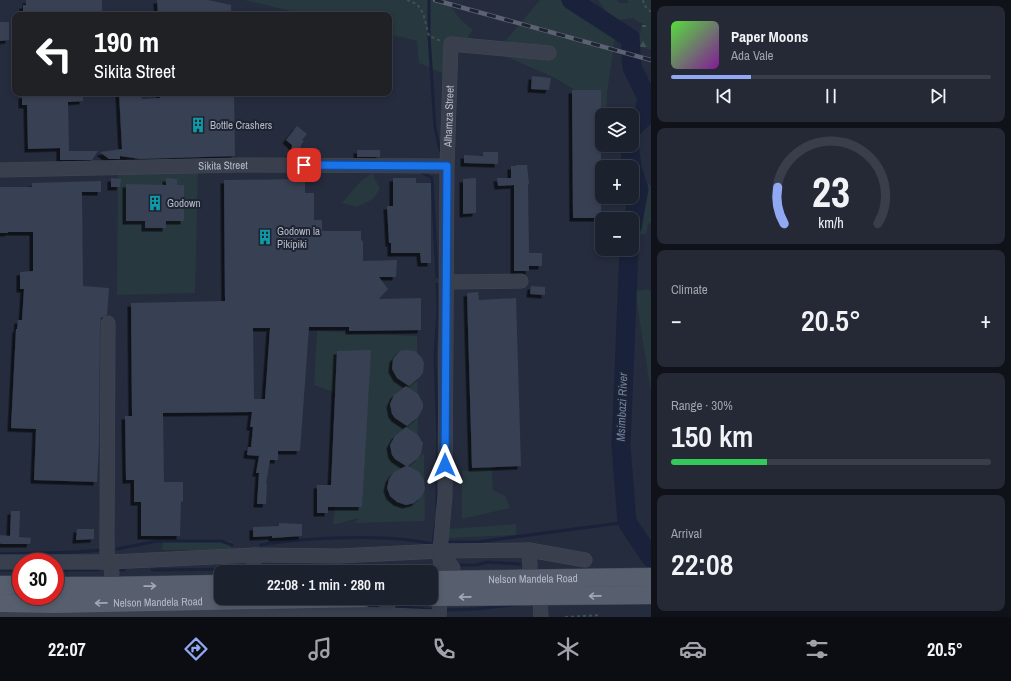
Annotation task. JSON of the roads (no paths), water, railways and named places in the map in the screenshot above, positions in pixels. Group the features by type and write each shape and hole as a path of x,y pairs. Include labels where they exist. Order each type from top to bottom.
{"main road":[{"name":"Nelson Mandela Road","path":"442,576 529,578 643,586"},
{"path":"0,585 12,585"},
{"name":"Nelson Mandela Road","path":"64,586 110,586 214,603"},
{"name":"Nelson Mandela Road","path":"438,597 540,597 643,586"},
{"name":"Nelson Mandela Road","path":"0,603 53,610 214,604"}],"street":[{"name":"Alhamza Street","path":"438,590 442,576 440,551 445,496 447,166 451,44 549,53"},
{"name":"Sikita Street","path":"0,170 240,165 447,166"},
{"path":"446,282 521,281"},
{"path":"108,323 107,553 112,573 110,586"},
{"path":"528,550 530,567 529,578"},
{"path":"0,562 110,562 254,555 339,556 440,551 528,550 585,560"},
{"path":"253,565 254,555"},
{"path":"123,573 131,561"},
{"path":"540,597 541,617"},
{"path":"226,605 263,613 434,617"},
{"path":"387,605 389,616"},
{"name":"Alhamza Street","path":"437,605 439,617"},
{"path":"0,616 53,610"}],"waterway":[{"path":"429,0 429,36 435,128 440,150"},
{"name":"Msimbazi River","path":"571,0 630,38 632,67 647,98 643,118 639,122"},
{"name":"Msimbazi River","path":"630,152 631,160"},
{"path":"419,171 432,178 437,277"},
{"name":"Msimbazi River","path":"635,212 636,204"},
{"name":"Msimbazi River","path":"629,256 621,446 627,522 651,558"},
{"path":"437,284 438,310 435,357 438,441 437,510"},
{"path":"261,545 298,540 335,538 384,538 433,544 436,522"},
{"path":"449,542 477,542 627,522"},
{"path":"117,549 157,541 221,541 232,545"},
{"path":"0,554 101,550"},
{"path":"456,565 477,565 487,562 520,564"},
{"path":"152,570 214,569"},
{"path":"0,570 12,570"},
{"path":"64,570 98,570"},
{"path":"118,570 124,570"},
{"path":"447,610 476,609 512,605"},
{"path":"394,606 432,610"},
{"path":"346,607 377,607"}],"railway":[{"path":"435,0 651,60"}],"place":[{"name":"Bottle Crashers","path":"198,125"},
{"name":"Godown","path":"155,203"},
{"name":"Godown la Pikipiki","path":"265,237"}]}
